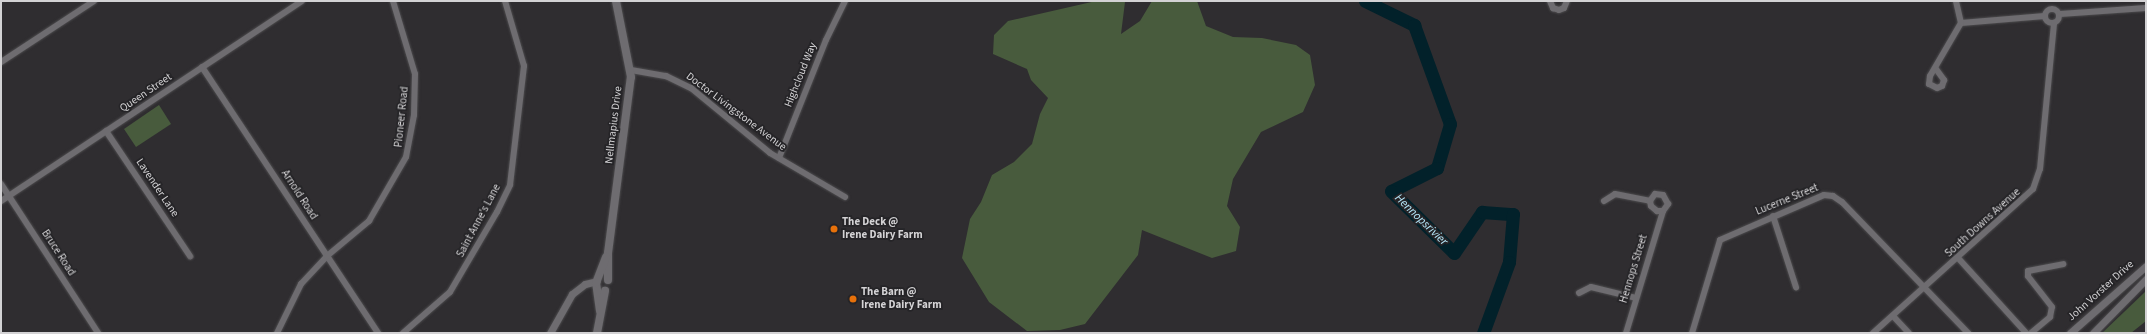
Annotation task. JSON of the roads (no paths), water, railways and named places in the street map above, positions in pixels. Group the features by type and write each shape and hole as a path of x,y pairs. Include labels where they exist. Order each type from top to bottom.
{"main road":[{"name":"Nellmapius Drive","path":"597,333 601,285 608,253 631,70 616,1"}],"street":[{"path":"1,62 94,1"},
{"name":"Queen Street","path":"1,201 302,1"},
{"name":"Pioneer Road","path":"277,333 301,284 327,256 365,226 378,209 410,147 416,96 415,74 393,1"},
{"name":"Saint Anne's Lane","path":"403,333 450,292 497,212 510,185 524,66 505,1"},
{"name":"Highcloud Way","path":"779,158 826,40 845,1"},
{"path":"1550,1 1553,8 1558,10 1564,8 1567,1"},
{"path":"1936,69 1962,23 1956,1"},
{"path":"2050,1 2052,8 2060,14 2146,8"},
{"path":"1962,23 2045,16 2052,8"},
{"path":"2045,16 2049,22 2054,23 2060,14"},
{"name":"South Downs Avenue","path":"1873,333 1959,259 2028,196 2037,182 2054,23"},
{"name":"Arnold Road","path":"202,67 378,333"},
{"name":"Doctor Livingstone Avenue","path":"631,70 666,76 691,88 779,158 845,197"},
{"name":"Lavender Lane","path":"106,131 190,256"},
{"name":"Bruce Road","path":"1,184 98,333"},
{"path":"1604,200 1615,194 1650,201 1652,209 1663,211"},
{"name":"Hennops Street","path":"1626,333 1663,211 1668,204 1663,195 1655,194 1650,201"},
{"name":"Lucerne Street","path":"1692,333 1718,243 1727,235 1816,197 1833,196 1925,287 1968,333"},
{"path":"1773,216 1796,287"},
{"path":"1959,259 2026,333"},
{"path":"2031,333 2050,317 2052,307 2028,276 2028,271 2063,264"},
{"name":"John Vorster Drive","path":"2070,333 2146,266"},
{"name":"John Vorster Drive","path":"2093,333 2146,280"},
{"path":"550,333 578,289 601,285"},
{"path":"1579,294 1591,287 1636,298"},
{"path":"1893,316 1909,333"}],"waterway":[{"name":"Hennopsrivier","path":"1365,1 1414,25 1450,124 1437,168 1391,191 1454,253 1482,212 1513,214 1509,262 1483,333"}],"place":[{"name":"The Deck @ Irene Dairy Farm","path":"834,229"},
{"name":"The Barn @ Irene Dairy Farm","path":"853,299"}]}
